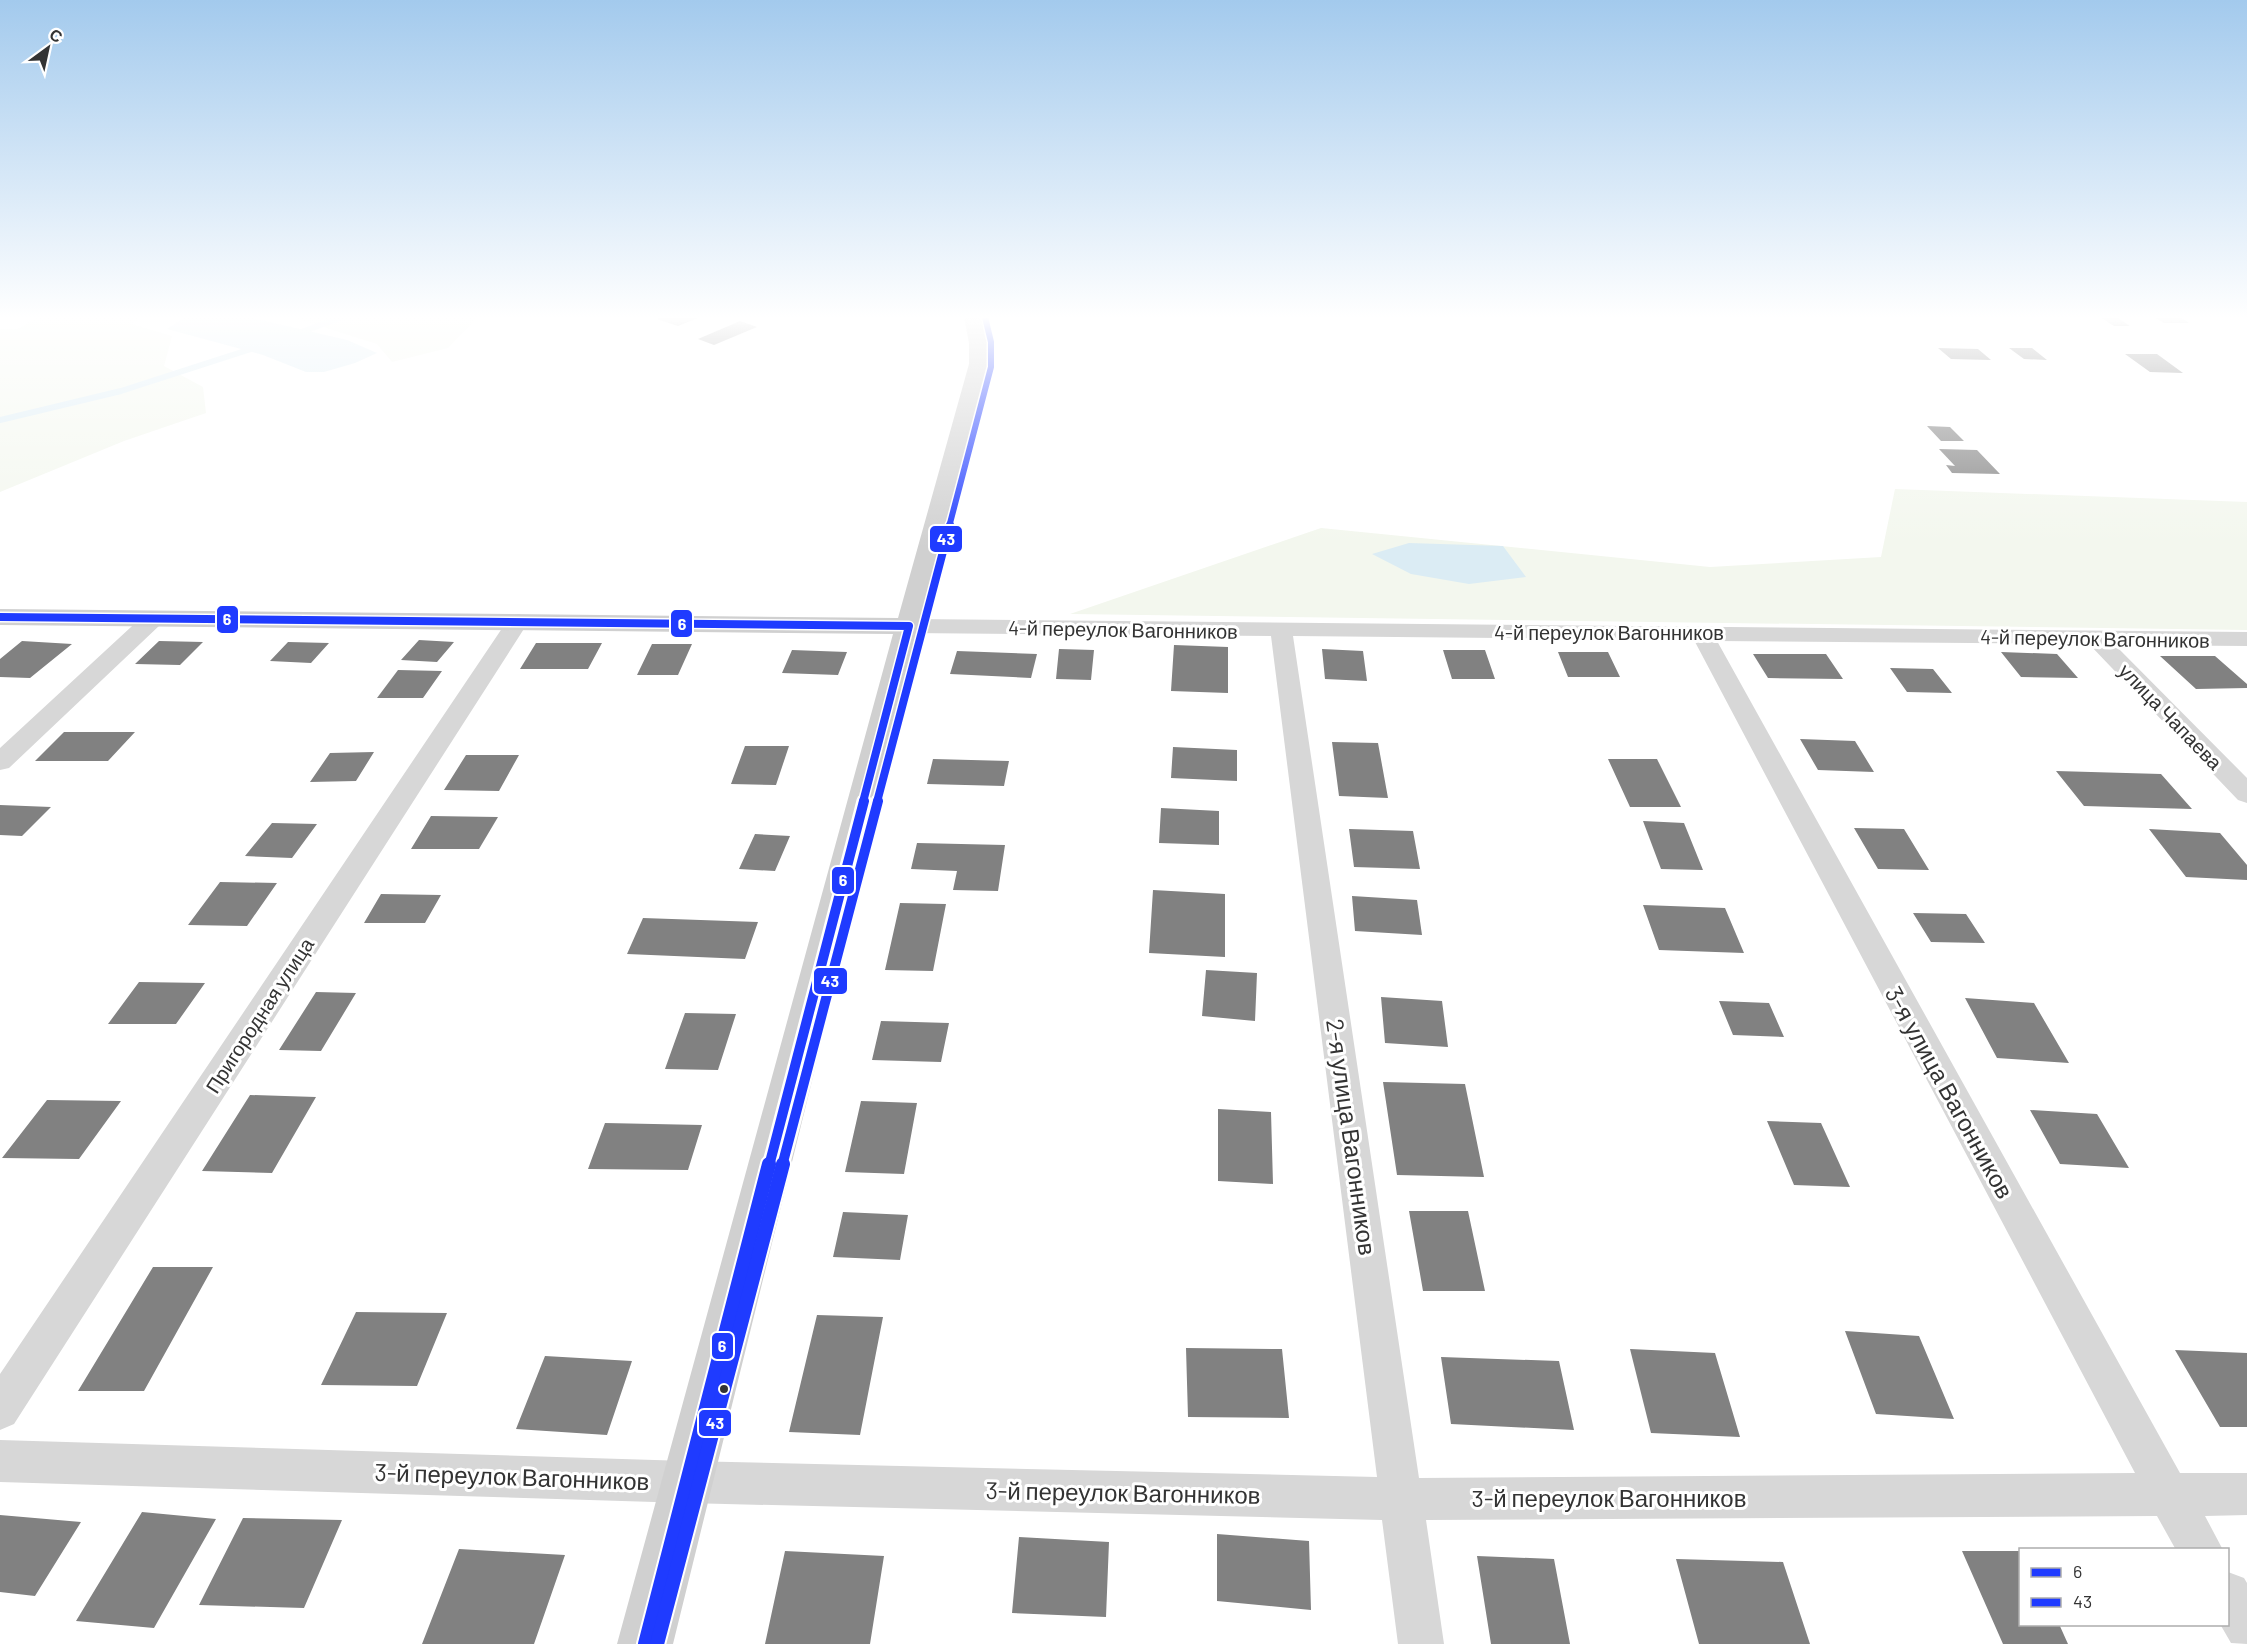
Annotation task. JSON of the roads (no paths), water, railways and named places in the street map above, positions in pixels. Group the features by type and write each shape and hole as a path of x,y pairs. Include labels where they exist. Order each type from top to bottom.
{"street":[{"path":"645,1644 971,394"},
{"name":"4-й переулок Вагонников","path":"0,617 2247,639"},
{"path":"0,762 152,620"},
{"name":"Пригородная улица","path":"0,1410 518,621"},
{"name":"2-я улица Вагонников","path":"1281,630 1422,1644"},
{"name":"3-я улица Вагонников","path":"1701,633 2200,1548"},
{"name":"улица Чапаева","path":"2096,638 2247,794"},
{"name":"3-й переулок Вагонников","path":"0,1461 687,1482 1402,1499 2247,1494"},
{"path":"2229,1596 2247,1627"}],"waterway":[{"path":"0,420 110,394"}]}
